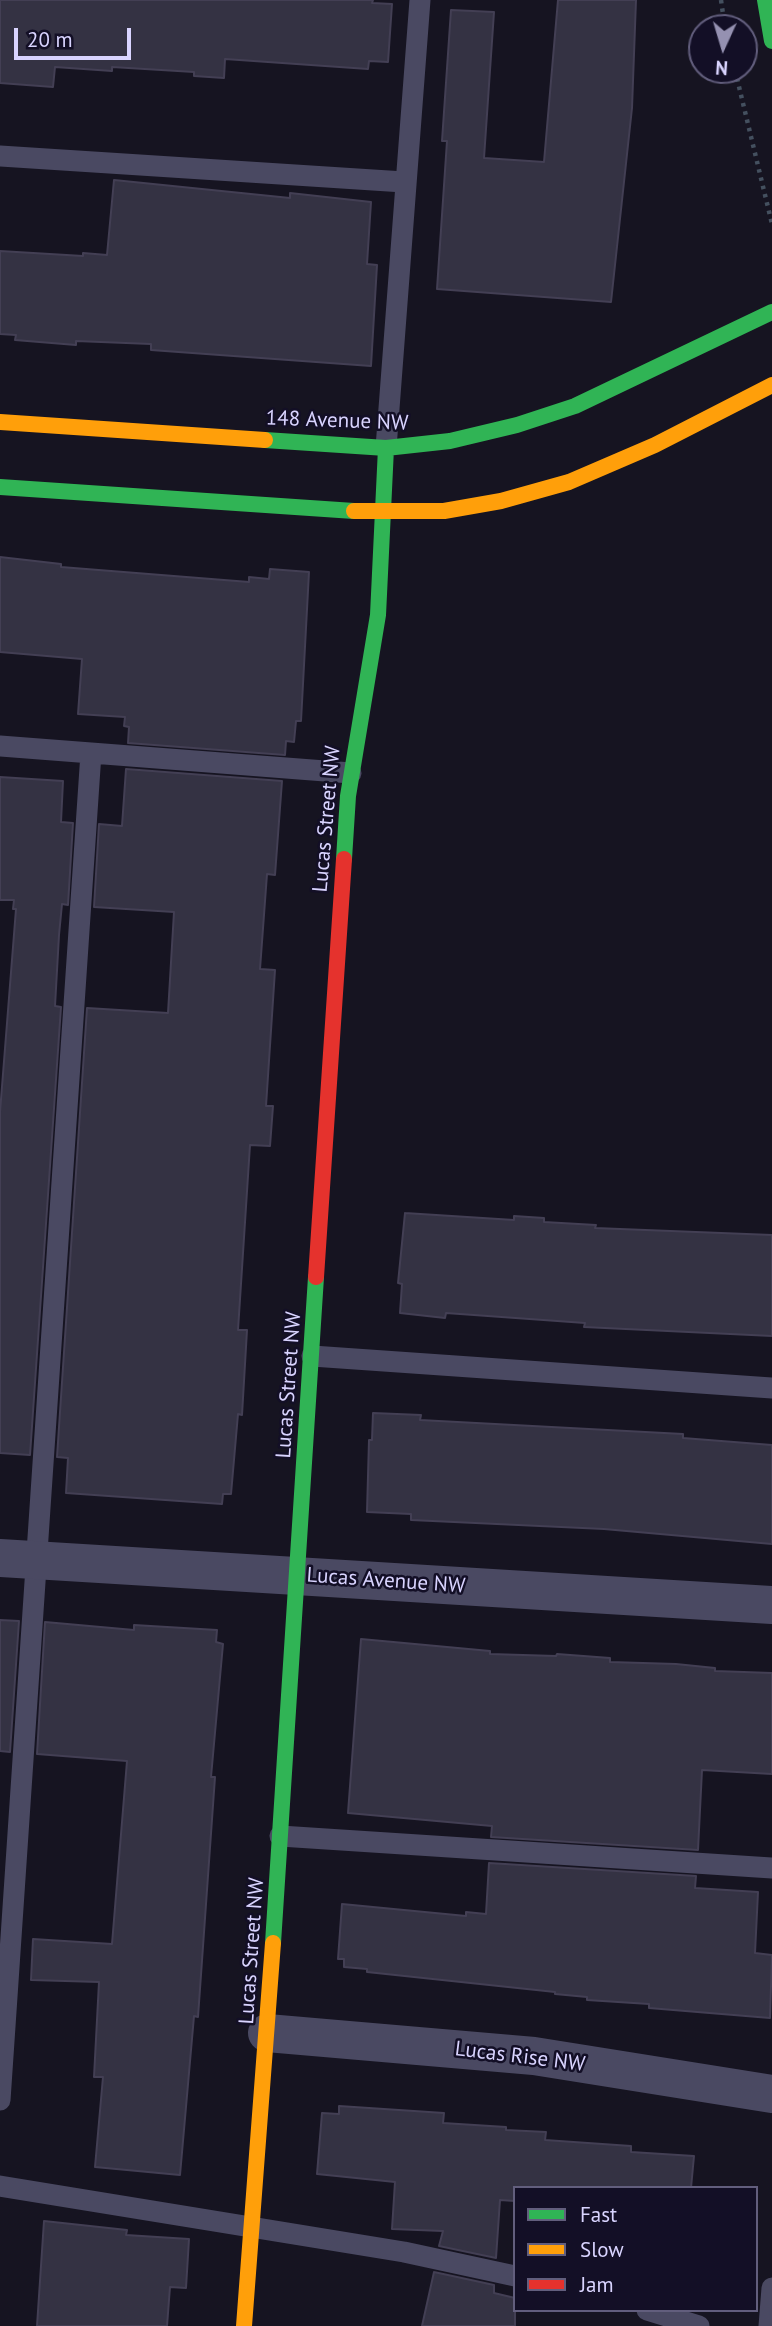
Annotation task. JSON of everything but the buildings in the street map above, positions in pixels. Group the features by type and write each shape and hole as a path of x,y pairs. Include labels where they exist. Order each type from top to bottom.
{"street":[{"path":"765,0 772,41"},
{"name":"148 Avenue NW","path":"0,422 386,448 450,441 517,425 575,406 772,312"},
{"path":"0,487 383,513 444,510 501,501 569,482 655,445 772,385"},
{"name":"Lucas Street NW","path":"244,2326 267,2033 351,773 378,615 386,448"},
{"name":"Lucas Avenue NW","path":"18,1559 772,1605"},
{"name":"Lucas Rise NW","path":"267,2033 534,2056 772,2094"}],"lane":[{"path":"386,448 404,182 420,0"},
{"path":"0,156 404,182"},
{"path":"0,746 351,773"},
{"path":"0,2100 18,1559 91,753"},
{"path":"312,1356 772,1388"},
{"path":"280,1836 772,1868"},
{"path":"0,2186 404,2252 513,2276"},
{"path":"769,2326 772,2288"},
{"path":"654,2312 699,2326"}],"path":[{"path":"738,84 772,224"}],"traffic: fast":[{"path":"765,0 772,41"},
{"path":"265,440 386,448 450,441 517,425 575,406 772,312"},
{"path":"344,859 348,796 378,615 386,448"},
{"path":"0,487 354,511"},
{"path":"273,1943 316,1277"}],"traffic: slow":[{"path":"354,511 444,511 501,501 569,482 655,445 772,385"},
{"path":"0,422 265,440"},
{"path":"244,2326 273,1943"}],"traffic: jam":[{"path":"316,1277 344,859"}]}
